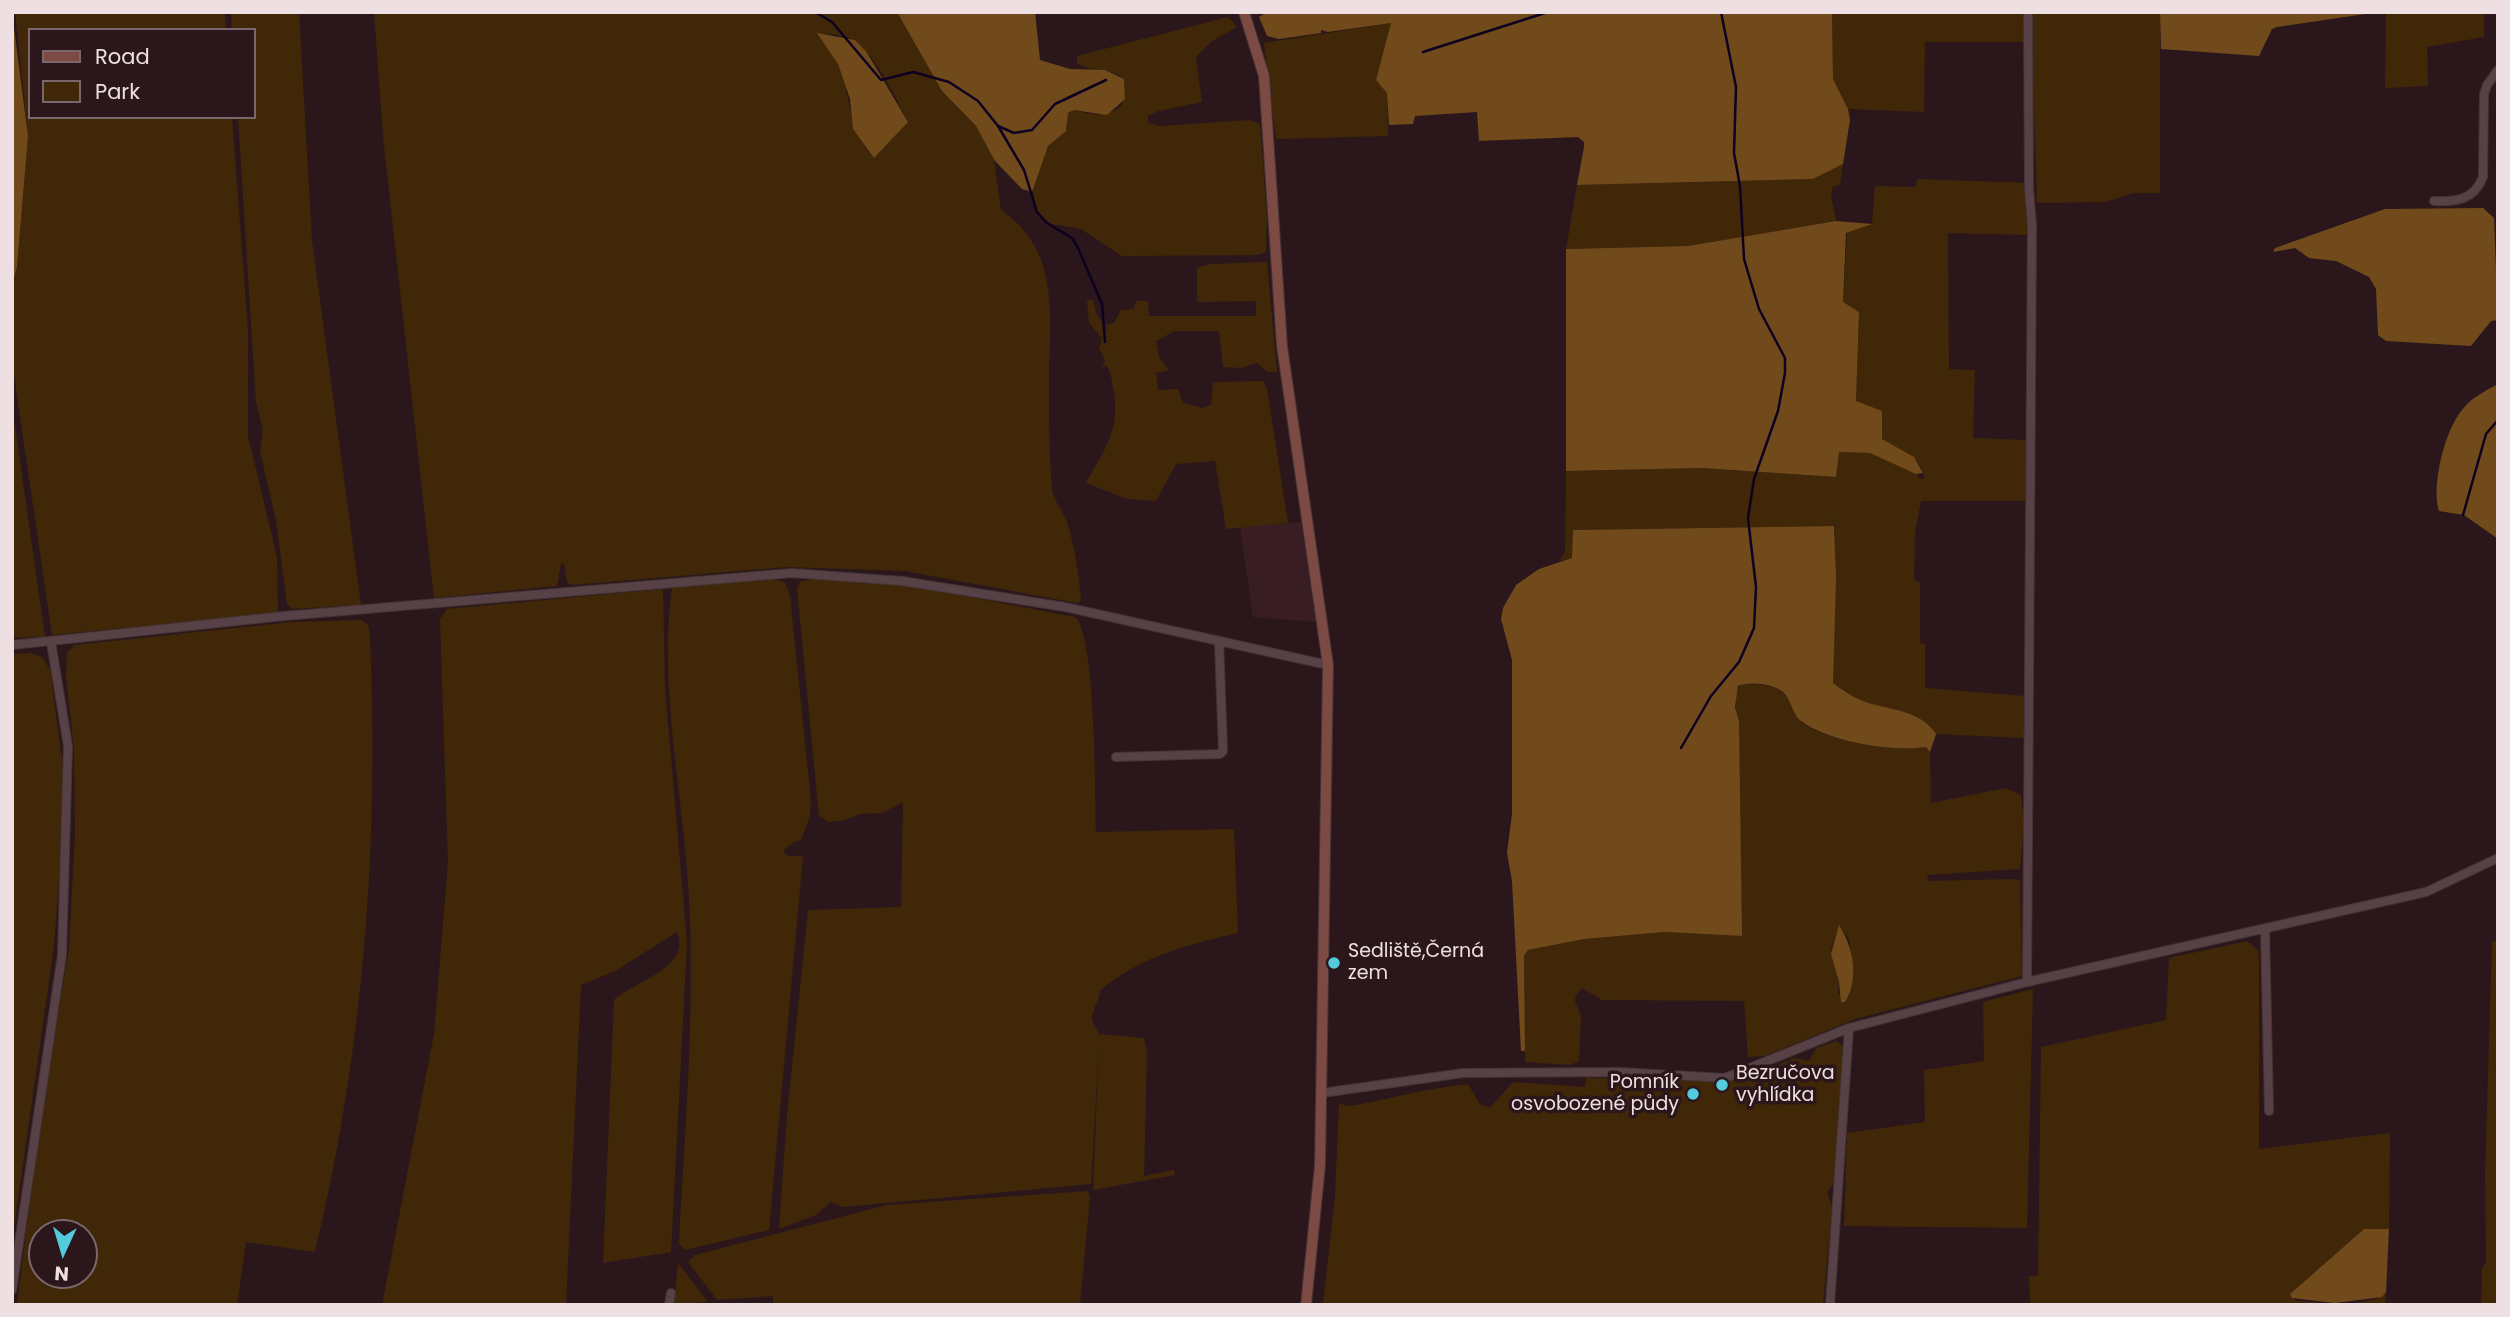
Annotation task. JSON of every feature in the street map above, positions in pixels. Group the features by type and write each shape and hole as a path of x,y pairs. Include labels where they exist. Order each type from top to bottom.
{"main road":[{"path":"1244,12 1264,76 1283,346 1328,665 1322,1093 1318,1199 1306,1305"}],"street":[{"path":"2027,982 2032,226 2028,12"},
{"path":"2434,201 2461,200 2479,186 2483,177 2484,94 2498,70"},
{"path":"12,645 284,616 792,573 902,580 1065,607 1328,665"},
{"path":"1116,757 1220,754 1223,751 1219,641"},
{"path":"12,1290 62,956 68,746 51,642"},
{"path":"1322,1093 1463,1073 1619,1072 1725,1078 1849,1028 2027,982 2426,892 2498,858"},
{"path":"2264,929 2269,1111"},
{"path":"1830,1305 1849,1028"},
{"path":"669,1305 671,1293"}],"shaded area":[{"path":"12,12 28,136 17,267 12,285"},
{"path":"897,12 1035,12 1040,60 1070,69 1105,70 1124,79 1125,99 1107,115 1074,110 1068,113 1066,131 1048,146 1032,192 1022,189 995,161 976,126 942,91"},
{"path":"1267,12 1832,12 1833,79 1848,109 1850,120 1843,164 1813,179 1577,185 1584,147 1584,142 1578,137 1479,141 1477,112 1415,116 1413,124 1389,125 1387,93 1376,80 1391,23 1328,32 1321,30 1321,33 1279,39 1267,36 1259,17"},
{"path":"2160,12 2379,12 2277,27 2272,29 2259,56 2161,49"},
{"path":"817,33 855,40 866,51 908,122 874,158 853,129 850,99 838,64"},
{"path":"2483,208 2494,218 2498,320 2491,321 2471,346 2386,341 2378,335 2376,289 2369,277 2336,261 2309,258 2295,248 2273,252 2275,248 2385,209"},
{"path":"1836,221 1872,224 1846,233 1843,302 1859,312 1856,401 1882,411 1882,439 1914,457 1923,473 1916,474 1870,453 1839,452 1836,477 1701,468 1566,471 1566,249 1688,246"},
{"path":"2498,384 2498,539 2464,515 2439,511 2437,487 2441,458 2456,419 2478,395"},
{"path":"1301,522 1316,622 1253,617 1240,527"},
{"path":"1834,526 1836,578 1833,683 1861,700 1916,716 1936,734 1930,752 1926,747 1878,747 1827,735 1801,721 1780,690 1759,684 1738,686 1735,707 1739,721 1742,936 1665,932 1584,939 1528,950 1524,956 1525,1051 1521,1051 1512,881 1507,853 1512,814 1512,660 1501,619 1503,608 1516,585 1539,569 1572,558 1573,530"},
{"path":"1839,925 1848,943 1853,963 1850,993 1845,1002 1841,1002 1839,982 1831,954"},
{"path":"2364,1229 2389,1229 2386,1292 2382,1297 2335,1303 2292,1298 2290,1294"}],"green space":[{"path":"15,12 225,12 226,28 28,28 28,119 232,119 248,331 248,436 277,557 278,613 52,635 12,362 12,285 17,267 28,136"},
{"path":"231,12 299,12 312,241 361,605 292,609 287,604 276,520 260,451 263,429 256,402 238,119 256,119 256,28 232,28"},
{"path":"374,12 897,12 942,91 976,126 993,154 1001,210 1020,226 1034,245 1043,265 1050,310 1049,421 1052,488 1070,531 1081,601 1077,603 905,571 787,567 571,585 567,582 564,563 561,563 557,586 434,598 383,136","holes":["818,34 847,37 863,48 885,78 908,121 874,158 855,125 837,63"]},
{"path":"1832,12 2025,12 2026,42 1925,42 1924,112 1848,109 1833,79"},
{"path":"2031,12 2160,12 2160,193 2133,193 2106,202 2037,203"},
{"path":"2386,12 2484,12 2484,37 2427,47 2428,86 2385,88"},
{"path":"1228,17 1237,27 1212,41 1196,57 1202,102 1158,111 1148,116 1148,123 1160,126 1249,120 1260,124 1267,217 1266,252 1257,255 1122,256 1081,229 1052,224 1040,216 1035,207 1032,184 1048,146 1067,127 1067,115 1073,110 1104,114 1122,105 1124,79 1113,73 1082,66 1077,63 1077,56"},
{"path":"1392,23 1376,80 1387,92 1388,136 1276,139 1264,43"},
{"path":"1843,164 1840,185 1833,187 1831,195 1836,221 1688,246 1566,249 1577,185 1813,179"},
{"path":"1917,179 2027,183 2027,235 1948,233 1949,369 1975,370 1973,438 2026,440 2025,501 1921,501 1915,533 1914,580 1920,583 1920,643 1925,644 1925,688 2025,696 2024,738 1936,734 1916,716 1861,700 1833,683 1835,518 1834,526 1574,530 1573,558 1559,561 1565,552 1566,471 1701,468 1836,477 1838,452 1870,453 1915,471 1919,479 1925,479 1920,465 1908,453 1884,442 1856,401 1859,312 1843,303 1847,233 1872,223 1875,186 1916,187"},
{"path":"1267,262 1277,372 1267,372 1257,363 1241,368 1223,367 1219,331 1175,331 1156,341 1159,357 1169,370 1156,373 1158,390 1178,389 1183,403 1203,408 1211,405 1213,382 1263,381 1267,389 1288,523 1226,529 1215,461 1176,464 1156,501 1127,499 1086,483 1109,440 1115,418 1110,373 1107,366 1102,367 1105,361 1099,348 1102,338 1089,323 1087,300 1093,300 1096,313 1115,341 1105,325 1114,323 1121,310 1134,309 1136,301 1148,301 1149,316 1256,316 1256,301 1197,302 1197,268 1211,264"},
{"path":"12,405 45,637 12,638"},
{"path":"771,579 785,582 790,596 811,801 810,816 801,840 783,851 788,856 803,856 769,1230 685,1250 679,1243 688,1071 691,941 686,860 670,703 668,664 672,587"},
{"path":"817,579 907,585 1075,617 1082,630 1091,684 1096,832 1234,829 1238,933 1165,953 1131,969 1100,991 1092,1014 1099,1034 1144,1038 1147,1051 1144,1176 1174,1170 1175,1175 1093,1190 1099,1044 1091,1184 842,1207 831,1202 816,1215 779,1229 787,1116 808,910 901,907 903,802 882,813 860,814 846,820 829,822 819,816 797,588 801,581"},
{"path":"663,589 665,687 687,943 671,1252 603,1263 614,1000 669,965 679,945 677,932 615,971 581,985 566,1305 382,1305 434,1034 448,862 440,619 447,609"},
{"path":"362,620 368,625 372,792 364,946 346,1099 332,1175 315,1252 246,1242 237,1305 17,1305 38,1139 69,948 75,833 74,749 66,676 67,652 75,645 292,622"},
{"path":"32,653 43,658 50,670 64,775 54,946 12,1241 12,654"},
{"path":"1742,684 1749,684 1776,688 1786,696 1800,721 1826,735 1878,747 1926,747 1930,752 1931,803 2006,788 2021,795 2024,823 2020,869 1927,875 1928,881 2020,881 2022,976 1855,1019 1765,1056 1748,1057 1744,1001 1602,1000 1582,988 1575,1001 1581,1016 1579,1061 1571,1065 1525,1062 1524,956 1528,950 1584,939 1665,932 1741,936 1739,721 1736,701","holes":["1839,926 1849,939 1854,979 1838,995 1839,982 1831,949"]},
{"path":"2247,941 2258,950 2259,959 2259,1149 2390,1133 2389,1229 2364,1229 2290,1294 2296,1301 2358,1303 2370,1301 2386,1292 2385,1305 2030,1305 2029,1276 2038,1276 2041,1047 2166,1020 2169,958"},
{"path":"2492,941 2498,941 2498,1305 2481,1305 2482,1268 2486,1263 2485,1175"},
{"path":"2033,989 2027,1228 1844,1226 1847,1133 1925,1122 1924,1070 1984,1061 1983,1002"},
{"path":"1836,1041 1844,1047 1834,1184 1827,1191 1832,1207 1823,1305 1323,1305 1335,1196 1339,1104 1350,1106 1468,1084 1480,1104 1490,1108 1513,1082 1585,1087 1586,1078 1734,1080 1751,1073 1752,1079 1753,1075 1794,1058 1809,1061 1816,1048"},
{"path":"1088,1191 1090,1197 1080,1305 773,1305 773,1296 717,1300 688,1262 695,1255 887,1205"},
{"path":"678,1263 707,1301 707,1302 674,1304"}],"waterway":[{"path":"815,12 832,22 881,80 913,72 949,82 978,101 998,126 1024,170 1037,212 1047,223 1072,238 1078,248 1102,304 1105,342"},
{"path":"1423,52 1548,12"},
{"path":"1681,748 1711,696 1739,662 1754,628 1756,587 1748,518 1754,479 1778,411 1785,373 1785,358 1759,309 1744,259 1740,186 1734,153 1736,87 1721,12"},
{"path":"998,126 1014,133 1032,130 1055,104 1106,80"},
{"path":"2463,515 2486,434 2498,420"}],"place":[{"name":"Sedliště,Černá zem","path":"1334,963"},
{"name":"Bezručova vyhlídka","path":"1722,1085"},
{"name":"Pomník osvobozené půdy","path":"1693,1094"}]}
